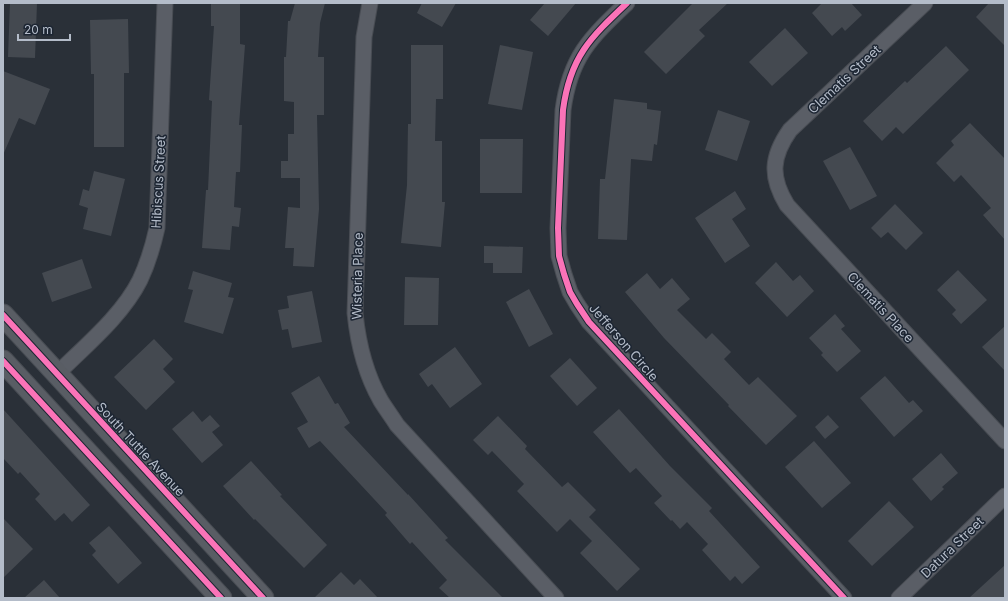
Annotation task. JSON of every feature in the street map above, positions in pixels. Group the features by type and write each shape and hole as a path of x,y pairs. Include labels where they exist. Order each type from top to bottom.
{"main road":[{"name":"South Tuttle Avenue","path":"3,315 263,598"},
{"path":"3,361 221,598"}],"street":[{"name":"Hibiscus Street","path":"57,374 122,307 139,281 152,249 157,228 165,3"},
{"name":"Wisteria Place","path":"370,3 364,37 355,313 362,353 370,379 381,402 397,424 556,598"},
{"name":"Jefferson Circle","path":"627,3 599,29 584,48 572,70 565,93 558,228 559,256 564,274 577,304 589,322 844,598"},
{"name":"Clematis Street","path":"775,164 781,142 790,130 925,3"},
{"name":"Clematis Place","path":"775,164 775,178 779,192 787,206 1005,442"},
{"name":"Datura Street","path":"899,598 1005,496"}],"building":[{"path":"10,3 37,3 35,58 8,57"},
{"path":"211,3 240,3 240,44 245,45 239,125 242,125 240,172 236,172 234,207 241,208 239,227 232,226 230,250 202,248 206,190 208,190 212,101 209,100 214,26 211,26"},
{"path":"295,3 325,3 320,23 318,57 324,57 324,115 317,115 319,209 314,267 293,266 294,248 285,248 288,207 300,208 300,178 281,178 281,161 288,161 288,134 294,134 294,102 284,101 284,57 286,57 288,21 290,21"},
{"path":"422,3 456,3 442,27 417,13"},
{"path":"545,3 576,3 548,36 530,20"},
{"path":"693,3 728,3 699,30 705,36 666,74 644,52"},
{"path":"822,3 851,3 862,15 845,31 842,27 832,36 812,13"},
{"path":"989,3 1005,3 1005,46 976,17"},
{"path":"128,19 129,73 124,73 124,147 94,147 94,74 91,74 90,20"},
{"path":"785,28 808,53 772,86 749,62"},
{"path":"411,45 443,45 443,99 436,99 435,141 442,141 442,202 445,202 441,247 401,243 407,185 408,124 411,124"},
{"path":"500,45 533,52 522,110 488,104"},
{"path":"946,46 969,70 903,134 896,127 882,141 863,121 905,81 907,83"},
{"path":"3,71 50,89 35,125 19,118 3,155"},
{"path":"614,99 647,103 647,109 661,111 657,145 654,144 652,161 631,159 627,240 598,239 600,179 605,179"},
{"path":"718,110 750,121 737,161 705,150"},
{"path":"970,123 1005,159 1005,240 983,215 991,208 961,175 954,182 936,163 954,145 951,141"},
{"path":"480,139 523,139 522,193 480,193"},
{"path":"850,147 877,196 850,210 823,161"},
{"path":"94,171 125,179 111,236 83,229 88,208 79,205 83,189 89,191"},
{"path":"735,191 746,209 732,219 750,246 725,263 695,218"},
{"path":"895,204 923,233 906,250 888,232 881,238 871,228"},
{"path":"484,246 523,247 522,273 493,273 493,263 484,263"},
{"path":"82,259 92,288 52,302 42,273"},
{"path":"776,262 793,281 800,275 814,291 787,317 755,283"},
{"path":"958,270 987,300 961,324 952,314 956,310 937,290"},
{"path":"193,271 232,283 228,297 234,298 223,334 184,322 193,290 188,289"},
{"path":"647,273 660,289 672,278 690,299 677,310 706,339 712,333 731,352 724,359 749,385 758,377 797,416 766,445 664,338 625,292"},
{"path":"405,277 439,278 438,325 404,325"},
{"path":"529,289 553,334 529,347 506,302"},
{"path":"312,291 322,342 292,348 288,329 282,330 278,310 289,308 287,296"},
{"path":"835,314 845,326 841,329 861,351 837,372 821,355 823,353 809,338"},
{"path":"1005,326 1005,371 982,347"},
{"path":"154,339 173,359 163,369 175,382 146,410 114,377"},
{"path":"455,347 482,384 450,408 432,384 428,387 419,374"},
{"path":"570,358 597,388 577,406 550,376"},
{"path":"319,376 335,404 338,403 350,423 344,427 448,538 445,540 503,598 450,598 439,588 447,580 412,542 410,544 385,515 387,513 320,441 309,448 297,428 308,422 291,393"},
{"path":"885,376 909,403 913,400 923,411 894,437 860,398"},
{"path":"3,409 90,505 72,522 64,513 55,521 35,499 40,494 20,472 18,474 3,458"},
{"path":"619,409 670,466 712,508 709,511 760,567 742,584 735,576 730,581 702,550 708,544 687,522 680,529 672,520 671,521 654,503 662,496 636,468 630,473 593,432"},
{"path":"193,411 202,422 210,415 220,426 212,432 223,445 202,463 172,429"},
{"path":"828,415 839,427 825,439 815,427"},
{"path":"498,416 527,446 525,449 562,487 568,482 596,510 589,517 640,569 617,591 580,553 592,541 570,519 557,532 517,491 524,484 492,451 488,455 473,440"},
{"path":"814,441 851,483 822,508 785,467"},
{"path":"941,453 958,473 942,487 944,489 931,501 912,479"},
{"path":"251,461 282,495 280,496 327,545 304,568 255,519 254,520 223,486"},
{"path":"889,501 914,527 872,566 848,541"},
{"path":"3,518 33,549 3,578"},
{"path":"109,526 142,563 118,584 92,555 96,551 89,543"},
{"path":"1005,565 1005,598 969,598"},
{"path":"341,572 354,585 360,579 378,598 314,598"},
{"path":"44,580 60,598 24,598"}],"cycle path":[{"path":"627,3 592,38 577,62 566,92 563,110 558,228 559,256 570,292 589,322 844,598"},
{"path":"3,315 263,598"},
{"path":"3,361 221,598"}]}
